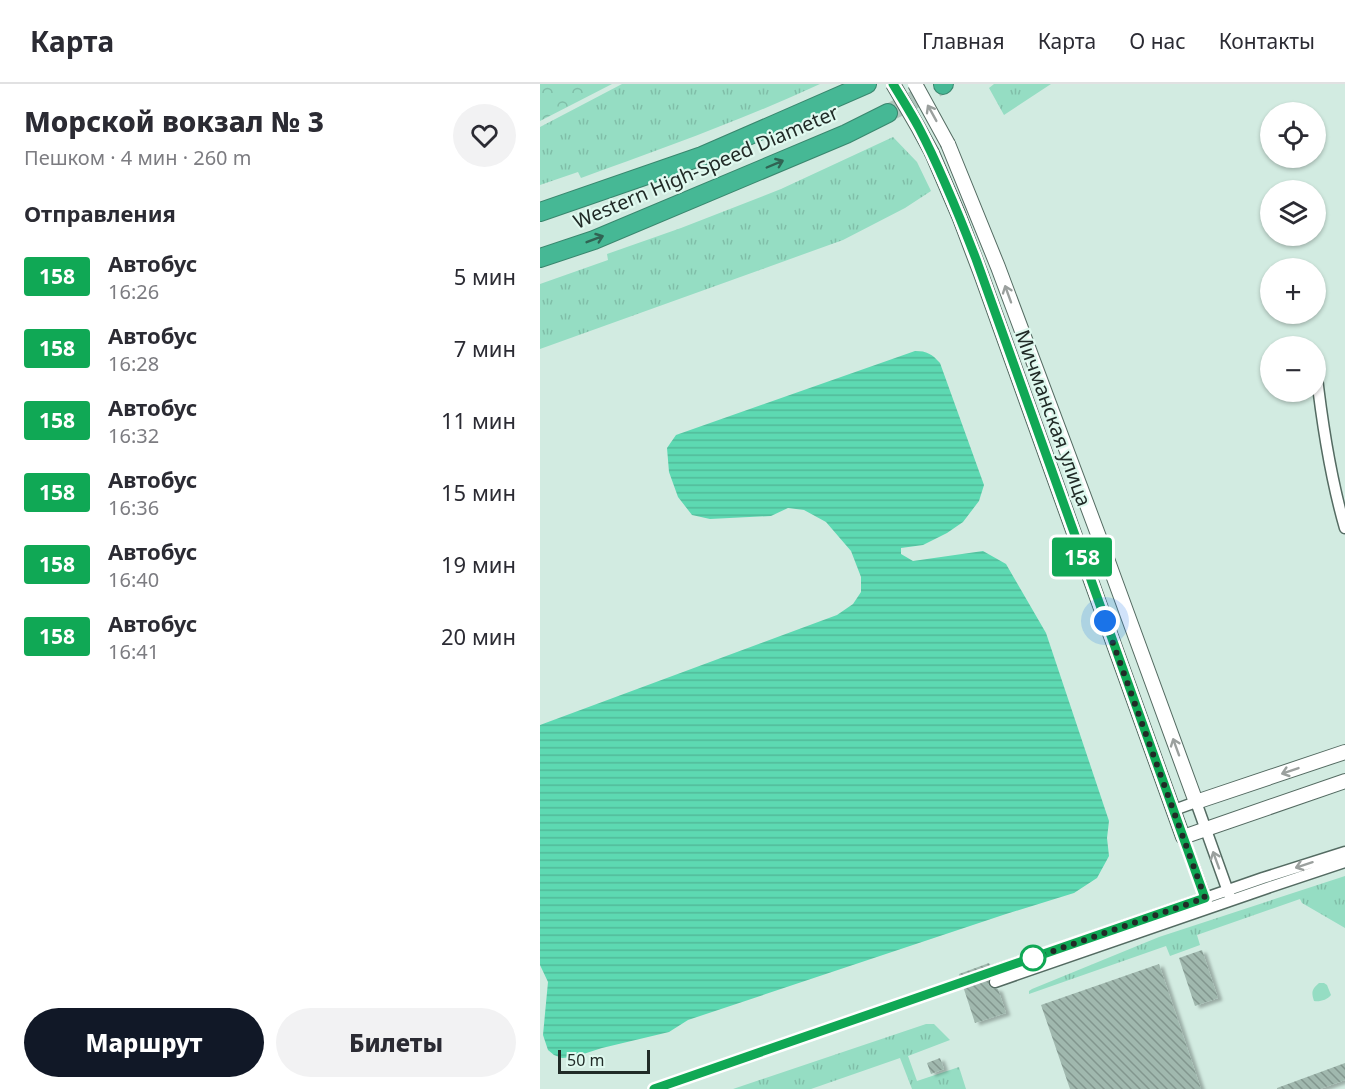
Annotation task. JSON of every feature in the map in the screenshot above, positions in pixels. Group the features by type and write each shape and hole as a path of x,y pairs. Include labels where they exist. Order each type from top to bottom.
{"highway":[{"name":"Western High-Speed Diameter","path":"540,212 702,156 867,84"},
{"name":"Western High-Speed Diameter","path":"540,258 646,219 846,134 888,113"}],"main road":[{"name":"Мичманская улица","path":"893,84 932,153 981,273 1183,837"},
{"name":"Мичманская улица","path":"915,84 948,144 1001,277 1196,802"},
{"path":"1196,802 1345,752"},
{"path":"1183,837 1345,781"}],"street":[{"path":"1320,402 1325,442 1345,528"},
{"path":"1174,810 1196,802"},
{"name":"Мичманская улица","path":"1196,802 1229,895"},
{"name":"Мичманская улица","path":"1183,837 1207,903"},
{"path":"994,977 1345,852"},
{"path":"1229,895 1345,862"}],"green space":[{"path":"540,84 612,84 540,121"},
{"path":"622,84 820,84 731,122 581,178 578,172 540,185 540,127"},
{"path":"994,84 1051,84 1004,115 989,88"},
{"path":"893,137 917,162 931,191 905,208 843,240 540,349 540,284 608,260 607,254 781,189"},
{"path":"1345,876 1345,928 1302,903 1300,899 1197,935 1200,945 1170,956 1166,946 1029,994 1032,989 1159,937"},
{"path":"1319,983 1327,985 1331,995 1323,1000 1314,1001 1313,991"},
{"path":"926,1024 934,1024 950,1040 908,1056 917,1081 959,1067 966,1089 912,1089 900,1058 811,1089 733,1089"}],"shaded area":[{"path":"915,351 929,354 940,363 984,485 979,501 963,522 923,545 901,548 901,554 913,561 983,551 1006,564 1046,633 1109,821 1107,838 1109,856 1097,878 1074,893 688,1020 669,1032 574,1057 562,1058 554,1055 548,1050 543,1035 548,982 540,965 540,725 837,615 853,604 861,592 861,577 851,551 826,522 804,510 788,508 771,516 710,519 692,515 678,497 669,472 667,448 676,435"}],"building":[{"path":"1202,950 1218,998 1195,1006 1179,958"},
{"path":"989,963 985,971 985,975 989,978 988,984 991,988 998,989 1006,1013 975,1023 959,974"},
{"path":"1159,964 1201,1089 1070,1089 1041,1005"},
{"path":"940,1058 944,1069 931,1074 927,1063"},
{"path":"1345,1063 1345,1080 1320,1089 1277,1089 1277,1088"}],"tunnel":[{"path":"888,113 943,85"}],"bus line":[{"name":"158","path":"654,1089 1205,898 976,259 932,153 893,84"}],"route":[{"path":"1033,958 1205,898 1105,621"}]}
